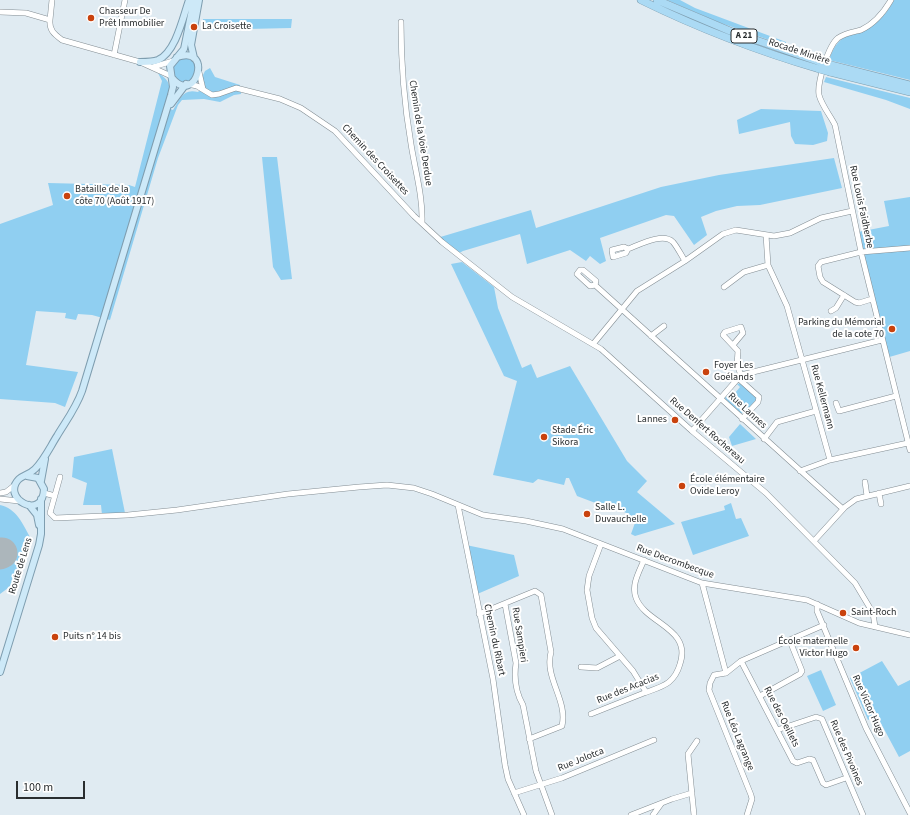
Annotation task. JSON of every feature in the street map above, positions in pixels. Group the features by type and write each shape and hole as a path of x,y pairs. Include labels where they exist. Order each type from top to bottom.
{"highway":[{"name":"Rocade Minière","path":"641,0 670,14 731,39 819,65 910,85"},
{"name":"Rocade Minière","path":"657,0 730,31 819,65"},
{"name":"Rocade Minière","path":"831,68 910,92"}],"main road":[{"path":"140,62 158,60 165,56 172,47 188,0"},
{"path":"48,452 41,481 43,496 34,505 29,505 19,501 15,494 15,485 20,479 27,476 35,469 48,452 74,410 82,391 167,111 173,87 170,68 185,46 194,0"},
{"path":"167,111 178,92 187,84 195,80 199,72 191,45 199,0"},
{"path":"175,59 186,55 194,58"},
{"path":"171,77 177,82 187,84"},
{"path":"27,476 34,476 41,481"},
{"name":"Route de Lens","path":"0,672 41,534 43,496"},
{"name":"Route de Lens","path":"29,505 37,515 41,534"}],"street":[{"path":"52,0 50,26 54,34 62,40 140,62 171,77"},
{"path":"114,55 125,0"},
{"name":"Rue Louis Faidherbe","path":"891,0 881,15 872,23 863,29 844,35 834,42 819,84 821,100 835,125 861,252 896,396 908,436 910,450"},
{"path":"0,12 26,13 50,20"},
{"name":"Chemin de la Voie Derdue","path":"401,22 404,101 414,169 421,200 422,223"},
{"path":"153,67 175,59"},
{"path":"199,72 203,89"},
{"name":"Chemin des Croisettes","path":"187,84 197,86 208,94 215,95 233,88 243,89 280,99 301,108 321,120 335,131 422,223 462,258 512,297"},
{"path":"594,343 637,291 685,261 723,234 736,230 774,236 790,233 821,218 852,210"},
{"path":"724,287 744,272 768,265 766,235"},
{"path":"628,249 659,238 666,238 672,242 685,261"},
{"path":"872,299 859,303 844,295 823,282 820,277 818,266 821,262 861,252 910,248"},
{"name":"Rue Kellermann","path":"768,265 784,297 803,359 830,460"},
{"name":"Rue Lannes","path":"595,285 843,509"},
{"path":"831,311 836,308 844,295"},
{"name":"Rue Denfert Rochereau","path":"512,297 594,343 692,431 766,493 856,583 873,613 875,627"},
{"path":"651,336 664,326"},
{"path":"692,431 740,377 803,359 882,340"},
{"path":"733,345 738,350 737,365 740,377 759,397 758,402 742,419"},
{"path":"836,403 839,411 896,396"},
{"path":"764,439 777,422 816,412"},
{"path":"800,471 830,460 908,443"},
{"path":"43,496 54,496 60,477"},
{"path":"865,482 867,496"},
{"path":"0,493 6,492 15,485"},
{"name":"Rue Decrombecque","path":"54,496 50,513 52,517 100,517 177,510 288,494 387,485 414,488 496,518 549,525 702,583 791,596 817,604 851,620 910,635"},
{"path":"814,541 843,509 856,500 910,486"},
{"path":"879,493 881,504"},
{"path":"0,499 19,501"},
{"name":"Chemin du Ribart","path":"458,505 493,679 504,765 508,779 524,815"},
{"path":"601,544 592,563 587,590 592,618 596,628 633,671 646,692"},
{"name":"Rue des Acacias","path":"591,714 669,682 678,672 682,658 680,642 674,634 640,605 636,597 636,578 644,560"},
{"path":"702,583 726,674 742,661 824,625"},
{"name":"Rue Sampieri","path":"479,614 535,591 541,595 551,652 549,660 552,682 558,692 564,719 562,726 529,739"},
{"name":"Rue Sampieri","path":"505,604 516,663 514,672 519,698 523,705 529,739 541,784 552,815"},
{"name":"Rue Victor Hugo","path":"817,604 817,611 866,728 910,813"},
{"path":"760,696 800,674 802,671 790,641"},
{"path":"581,667 597,668 620,656"},
{"name":"Rue des Oeillets","path":"742,661 793,761 797,763 809,759 813,760 823,783 829,785 846,778"},
{"name":"Rue Léo Lagrange","path":"726,674 714,676 710,682 709,690 751,795 752,800 747,815"},
{"name":"Rue des Pivoines","path":"777,730 820,717 862,815"},
{"name":"Rue Jolotca","path":"514,793 562,778 654,740"},
{"path":"694,815 688,754 697,741"},
{"path":"631,815 692,793"},
{"path":"653,815 661,803"}],"shaded area":[{"path":"667,0 680,0 695,8 786,42 786,46 718,22"},
{"path":"894,0 910,0 910,80 829,60 833,50 842,39 877,22 886,13"},
{"path":"203,19 292,19 291,28 202,30"},
{"path":"184,58 192,62 196,70 192,78 184,82 176,78 172,70 176,62"},
{"path":"210,68 215,77 240,85 241,94 234,95 220,102 204,99 182,100 178,105 158,158 110,320 92,315 78,314 76,320 65,318 66,313 36,311 26,365 78,372 65,407 55,403 0,399 0,224 53,205 48,183 129,185 135,187 162,81 158,73 167,80 169,84 169,92 165,107 173,110 182,95 193,91 198,92 205,85 202,77 205,71"},
{"path":"826,77 910,98 910,109 886,100 824,82"},
{"path":"761,109 821,111 828,133 827,141 813,145 795,144 791,136 790,122 739,134 737,120"},
{"path":"262,157 277,157 292,279 281,280 273,267"},
{"path":"834,158 842,188 760,205 737,206 716,211 701,217 707,235 694,245 674,216 666,215 600,238 606,261 600,264 590,256 586,261 570,250 527,264 520,234 457,254 437,238 531,210 536,228 661,187 719,175"},
{"path":"910,197 910,351 886,358 858,232 889,226 884,201"},
{"path":"462,262 494,287 498,308 522,368 531,364 537,378 570,366 627,461 647,481 637,492 675,524 635,536 631,534 636,520 630,518 629,514 577,496 569,478 566,478 564,485 538,479 533,483 493,475 517,381 504,376 451,264"},
{"path":"742,383 756,396 756,400 744,413 740,413 726,401 725,398 726,396 730,399 740,387 737,384"},
{"path":"740,424 756,439 732,446 729,437"},
{"path":"112,449 125,513 102,515 101,505 83,505 87,483 72,477 74,457"},
{"path":"731,503 736,519 741,518 749,536 693,555 681,522 725,510 724,506"},
{"path":"0,505 15,513 30,537 16,582 0,594"},
{"path":"466,545 514,555 519,576 475,595"},
{"path":"882,661 898,686 910,680 910,751 899,757 877,716 868,720 850,678"},
{"path":"821,670 836,705 823,711 807,676"}],"place":[{"name":"Chasseur De Prêt Immobilier","path":"91,18"},
{"name":"La Croisette","path":"194,27"},
{"name":"Bataille de la côte 70 (Août 1917)","path":"67,196"},
{"name":"Parking du Mémorial de la cote 70","path":"892,329"},
{"name":"Foyer Les Goélands","path":"706,372"},
{"name":"Lannes","path":"675,420"},
{"name":"Stade Éric Sikora","path":"544,437"},
{"name":"École élémentaire Ovide Leroy","path":"682,486"},
{"name":"Salle L. Duvauchelle","path":"587,514"},
{"name":"Saint-Roch","path":"843,613"},
{"name":"Puits n° 14 bis","path":"55,637"},
{"name":"École maternelle Victor Hugo","path":"856,648"}]}
